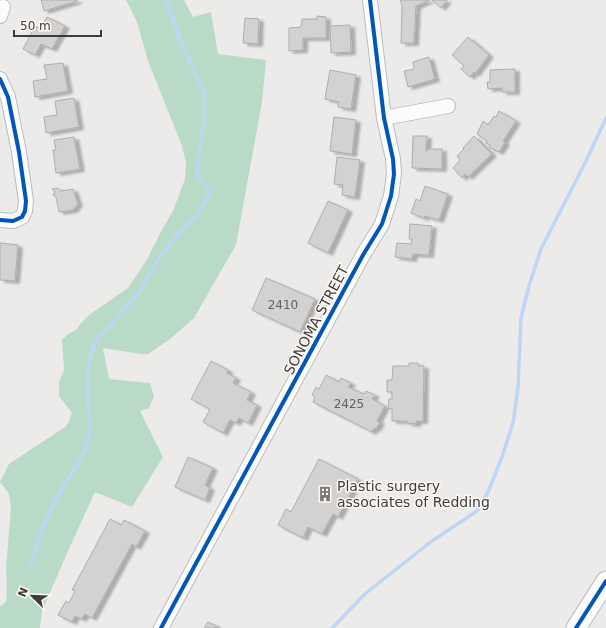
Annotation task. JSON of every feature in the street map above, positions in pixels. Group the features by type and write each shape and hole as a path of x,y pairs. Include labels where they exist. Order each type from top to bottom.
{"street":[{"name":"SONOMA STREET","path":"161,628 363,255 382,224 392,196 394,174 393,159 384,118 370,0"},
{"path":"0,79 8,97 19,152 26,201 25,211 22,217 13,221 0,220"},
{"path":"384,118 448,106"},
{"path":"576,628 606,581"}],"green space":[{"path":"126,0 184,0 193,17 211,12 218,54 266,60 262,102 236,245 194,318 170,339 148,354 103,348 109,379 150,383 154,396 149,408 140,411 163,457 132,507 95,492 42,611 40,628 0,628 0,606 6,602 6,567 11,509 9,494 0,482 9,464 65,427 69,422 72,413 59,396 59,382 64,370 62,340 68,334 76,330 89,315 128,288 146,261 173,211 185,179 186,163 182,146 148,61 137,22"}],"building":[{"path":"41,0 77,0 77,1 44,11"},
{"path":"400,0 430,0 416,6 414,43 401,43 402,5"},
{"path":"432,0 447,0 441,8"},
{"path":"317,16 326,17 326,38 303,38 303,50 289,51 289,28 301,27 302,19 317,19"},
{"path":"47,17 65,26 52,49 41,44 35,55 23,49 35,26 40,29"},
{"path":"245,18 259,19 258,44 243,43"},
{"path":"350,25 351,52 331,53 330,26"},
{"path":"468,37 489,55 475,74 474,72 470,77 461,69 464,66 452,55"},
{"path":"429,57 435,79 408,87 404,71 414,69 413,62"},
{"path":"63,63 68,91 35,97 33,81 47,79 44,65"},
{"path":"515,69 515,92 502,92 502,88 488,89 487,82 490,82 490,70"},
{"path":"330,70 356,75 351,109 338,107 339,102 325,99"},
{"path":"74,98 79,127 46,133 44,117 57,115 55,101"},
{"path":"499,111 516,121 503,141 505,142 499,152 489,147 490,145 486,143 487,141 477,134 483,121 488,125 494,116 496,117"},
{"path":"334,117 356,120 352,154 330,151"},
{"path":"413,136 427,136 426,151 428,149 442,149 442,169 412,168"},
{"path":"474,136 492,154 468,177 465,174 462,178 453,168 460,160 457,156"},
{"path":"74,137 80,169 56,173 53,150 56,150 54,140"},
{"path":"337,157 360,160 355,197 342,195 343,185 334,184"},
{"path":"425,186 448,194 439,220 425,216 424,218 411,213 416,199 420,201"},
{"path":"58,188 61,191 73,189 78,204 73,210 59,212 56,197 53,195 55,192 52,189"},
{"path":"328,201 348,210 328,253 308,243"},
{"path":"410,224 432,226 429,255 413,254 412,259 395,257 397,243 411,244 412,239 409,239"},
{"path":"0,243 18,245 15,281 0,280"},
{"path":"266,278 315,299 300,332 252,310"},
{"path":"211,361 228,370 227,373 236,378 233,383 251,392 247,400 257,405 248,423 239,418 236,423 230,420 223,433 203,422 210,409 191,399"},
{"path":"409,363 418,363 418,366 424,366 423,421 416,421 416,424 407,423 407,421 392,421 392,409 388,408 389,399 392,399 392,392 387,392 387,380 392,380 393,366 409,366"},
{"path":"326,375 339,382 341,378 351,383 348,387 364,394 366,391 375,395 372,399 385,406 377,421 380,422 376,429 374,428 372,432 313,402 315,397 312,395 316,387 319,389"},
{"path":"188,457 213,468 205,485 210,488 205,500 175,487"},
{"name":"Plastic surgery associates of Redding","path":"319,459 358,479 338,517 333,514 322,534 308,527 303,538 278,525 286,509 291,512"},
{"path":"110,519 121,525 124,520 145,531 136,547 132,544 92,618 85,614 82,619 75,616 72,622 58,615 66,601 69,603 75,591 72,590"},
{"path":"208,622 220,628 204,628"}],"waterway":[{"path":"31,564 42,529 62,488 81,458 87,444 91,425 88,404 88,369 91,354 96,341 138,294 158,259 197,215 210,192 198,177 197,168 205,115 204,92 182,45 166,0"},
{"path":"332,628 366,593 432,541 477,511 488,492 502,457 513,423 518,388 521,318 529,286 541,249 606,118"}],"cycle path":[{"path":"161,628 363,255 382,224 391,196 394,174 393,159 384,118 370,0"},
{"path":"0,79 8,97 19,152 26,201 25,211 22,217 13,221 0,220"},
{"path":"576,628 606,581"}],"place":[{"name":"Plastic surgery associates of Redding","path":"325,494"}]}
